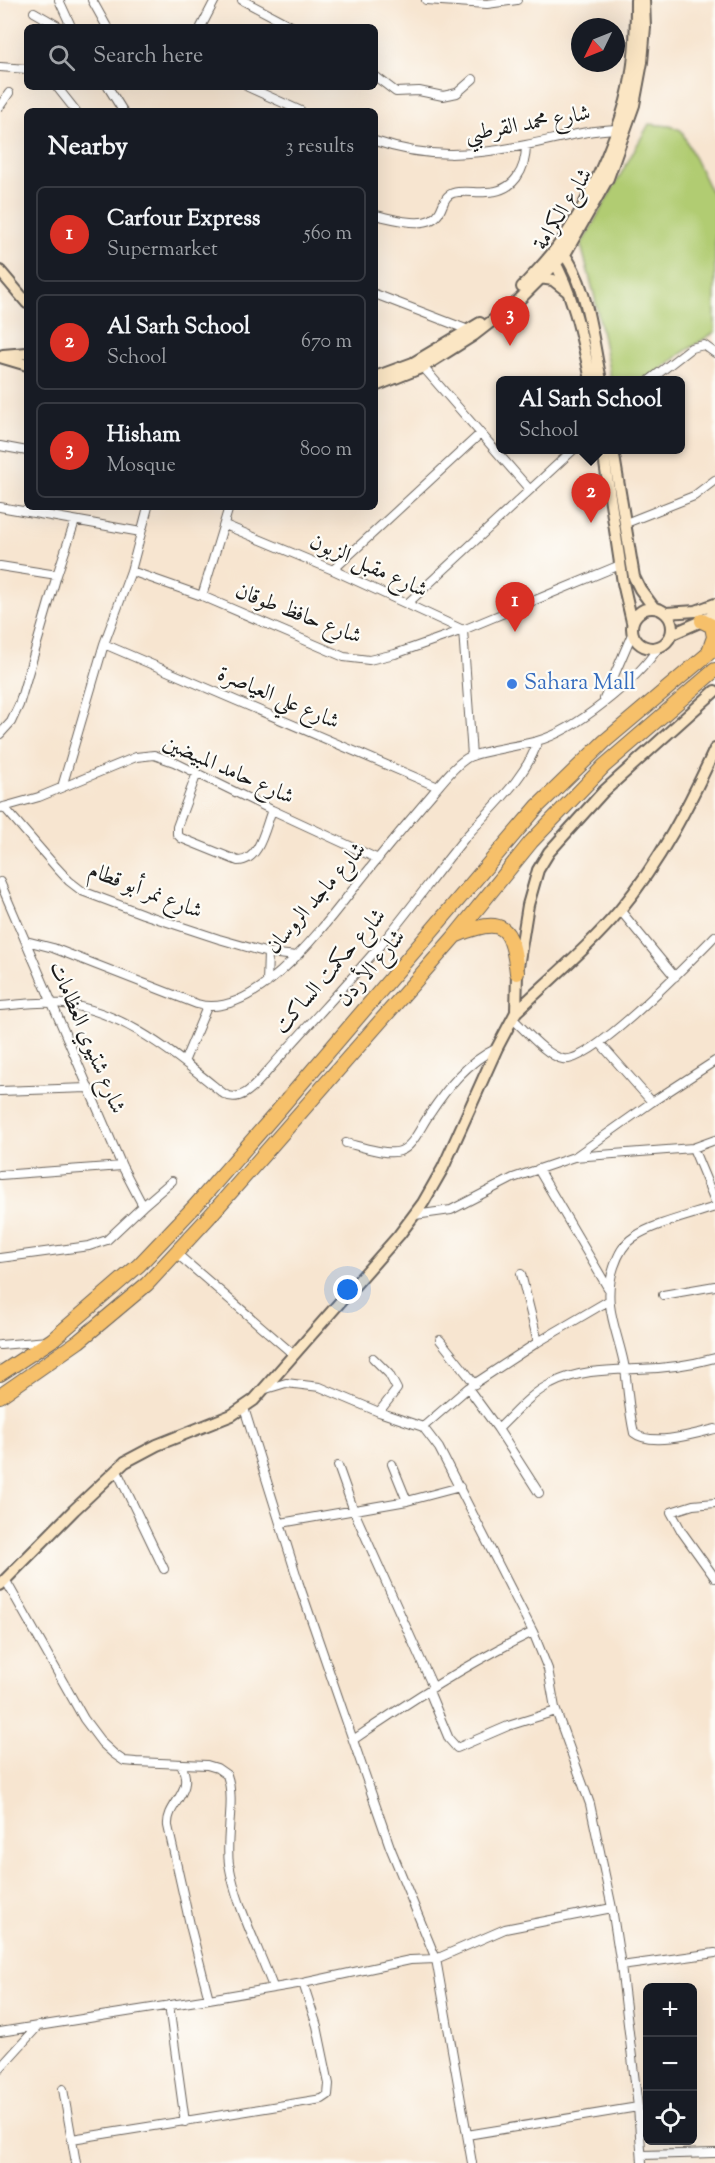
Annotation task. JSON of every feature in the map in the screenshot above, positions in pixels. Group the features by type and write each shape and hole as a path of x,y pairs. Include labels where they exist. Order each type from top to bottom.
{"highway":[{"path":"702,621 714,629 712,651"},
{"name":"شارع الأردن","path":"0,1374 70,1327 140,1264 195,1206 538,806 605,741 712,651"},
{"name":"شارع الأردن","path":"0,1396 79,1341 147,1284 455,936 531,842 574,795 715,670"},
{"path":"455,936 480,926 500,927 514,946 516,973"}],"street":[{"path":"59,0 69,24"},
{"path":"92,0 105,24"},
{"path":"203,24 215,0"},
{"path":"242,0 287,24"},
{"path":"426,0 487,4 517,0"},
{"name":"شارع الكرامة","path":"378,385 423,367 509,308 540,278 557,254 617,129 627,100 633,63 636,0"},
{"name":"شارع الكرامة","path":"378,376 413,363 472,332 509,300 574,237 608,178 634,105 642,62 645,27 644,0"},
{"path":"34,12 55,24"},
{"path":"0,67 24,69"},
{"path":"378,78 396,92 419,91 443,96 457,93 473,80"},
{"path":"59,90 74,108"},
{"path":"110,90 121,108"},
{"path":"255,90 294,108"},
{"path":"0,106 9,93"},
{"name":"شارع محمد القرطبي","path":"378,142 410,151 460,155 526,145 598,130 617,129"},
{"path":"378,216 428,222 435,218 446,198 454,193 490,192 509,185 526,161 526,145"},
{"path":"574,237 575,274 584,297 600,376"},
{"path":"557,254 575,274"},
{"path":"557,254 580,328 590,376"},
{"path":"0,271 24,301"},
{"path":"540,278 556,282 569,293"},
{"path":"378,295 472,332"},
{"path":"656,376 691,348 704,345 715,352"},
{"path":"0,356 24,353"},
{"path":"0,356 24,364"},
{"path":"423,367 496,452"},
{"path":"333,570 480,434"},
{"path":"0,446 24,450"},
{"path":"498,454 530,490"},
{"path":"408,603 569,454"},
{"path":"604,454 620,565 635,640 645,648 658,648 669,640 672,627 666,613"},
{"path":"615,454 634,577 654,608 666,613 696,611 715,604"},
{"path":"626,523 694,496 715,480"},
{"path":"0,507 141,532"},
{"path":"63,787 104,644 131,571 147,510"},
{"path":"201,596 229,510"},
{"path":"0,734 11,722 19,705 75,521"},
{"name":"شارع مقبل الزبون","path":"225,525 333,570 464,630"},
{"name":"شارع حافظ طوقان","path":"131,571 201,596 344,657 369,660 395,654 464,630 620,565"},
{"path":"0,566 57,575"},
{"path":"603,703 640,611 654,608"},
{"path":"672,634 715,614"},
{"path":"464,630 472,756"},
{"name":"شارع علي العياصرة","path":"104,644 438,787"},
{"name":"شارع ماجد الروسان","path":"207,1007 218,1007 230,1003 267,983 297,956 457,766 472,756 538,741 568,728 603,703 650,660 658,648"},
{"path":"715,691 603,792 549,852 538,870 528,904 516,973 514,1015 550,1053 562,1059 576,1058 600,1043 675,978 715,936"},
{"name":"شارع حكمت الساكت","path":"0,1006 52,1003 107,1015 133,1027 229,1097 240,1096 254,1085 335,998 384,941 463,841 525,770 538,741"},
{"path":"273,1987 232,1881 227,1849 230,1790 227,1776 212,1766 124,1761 102,1743 84,1719 3,1583 116,1469 137,1454 222,1420 244,1408 266,1389 391,1245 415,1215 443,1168 497,1047 514,1015 620,910 677,824 715,749"},
{"name":"شارع حامد المبيضين","path":"2,808 39,797 123,761 146,755 161,757 378,859"},
{"path":"197,773 177,827 177,834 180,838 238,861 246,860 255,852 272,810"},
{"name":"شارع نمر أبو قطام","path":"2,808 69,881 82,891 154,918 268,953 297,956"},
{"name":"شارع شتيوي العظامات","path":"0,882 4,902 26,941 122,1166 143,1206"},
{"path":"620,910 675,978"},
{"path":"26,941 60,951 207,1007 184,1062"},
{"path":"267,983 268,953"},
{"path":"600,1043 652,1102"},
{"path":"346,1143 393,1153 402,1151 464,1070 475,1060 497,1047"},
{"path":"574,1157 715,1061"},
{"path":"0,1091 88,1088"},
{"path":"415,1215 451,1210 497,1185 574,1157 693,1148 715,1140"},
{"path":"693,1148 715,1201"},
{"path":"0,1175 122,1166"},
{"path":"538,1169 608,1288"},
{"path":"0,1258 100,1243 117,1232 172,1181"},
{"path":"715,1207 633,1237 620,1252 608,1288 608,1301 624,1368 634,1433 638,1436 673,1438 715,1429"},
{"path":"176,1253 294,1355"},
{"path":"521,1274 538,1342"},
{"path":"663,1295 715,1286"},
{"path":"423,1427 472,1386 538,1342 608,1301"},
{"path":"0,1345 52,1340"},
{"path":"440,1340 472,1386 539,1493"},
{"path":"373,1358 389,1374 397,1389 380,1412"},
{"path":"498,1429 548,1385 590,1372 624,1368 669,1367 715,1358"},
{"path":"266,1389 286,1383 320,1387 423,1427 440,1448 533,1632 548,1669 556,1711 590,1804 612,1908 621,1966 642,2159 715,2152"},
{"path":"244,1408 298,1584 390,1847 436,1959 472,2163"},
{"path":"392,1464 407,1501"},
{"path":"338,1466 354,1511 431,1689 450,1739 457,1748 508,1726 556,1711"},
{"path":"116,1469 164,1569"},
{"path":"281,1523 407,1501 460,1487"},
{"path":"715,1503 693,1505 672,1512 682,1532 715,1578"},
{"path":"353,1740 496,1649 533,1632"},
{"path":"181,1765 185,1775 185,1786 170,1814 168,1826 209,2000"},
{"path":"0,2032 209,2000 410,1960 436,1959 505,1929 612,1908"},
{"path":"621,1966 715,1953"},
{"path":"72,2139 317,2101 328,2095 329,2084 325,2064 303,1983"},
{"path":"170,2005 185,2122"},
{"path":"0,2068 39,2025"},
{"path":"63,2089 76,2163"},
{"path":"467,2135 638,2107"}],"green space":[{"path":"649,124 670,126 681,130 715,200 715,332 652,376 610,376 594,294 581,245"}],"place":[{"name":"Hisham","path":"510,346"},
{"name":"Al Sarh School","path":"591,523"},
{"name":"Carfour Express","path":"515,632"},
{"name":"Sahara Mall","path":"512,684"}]}
